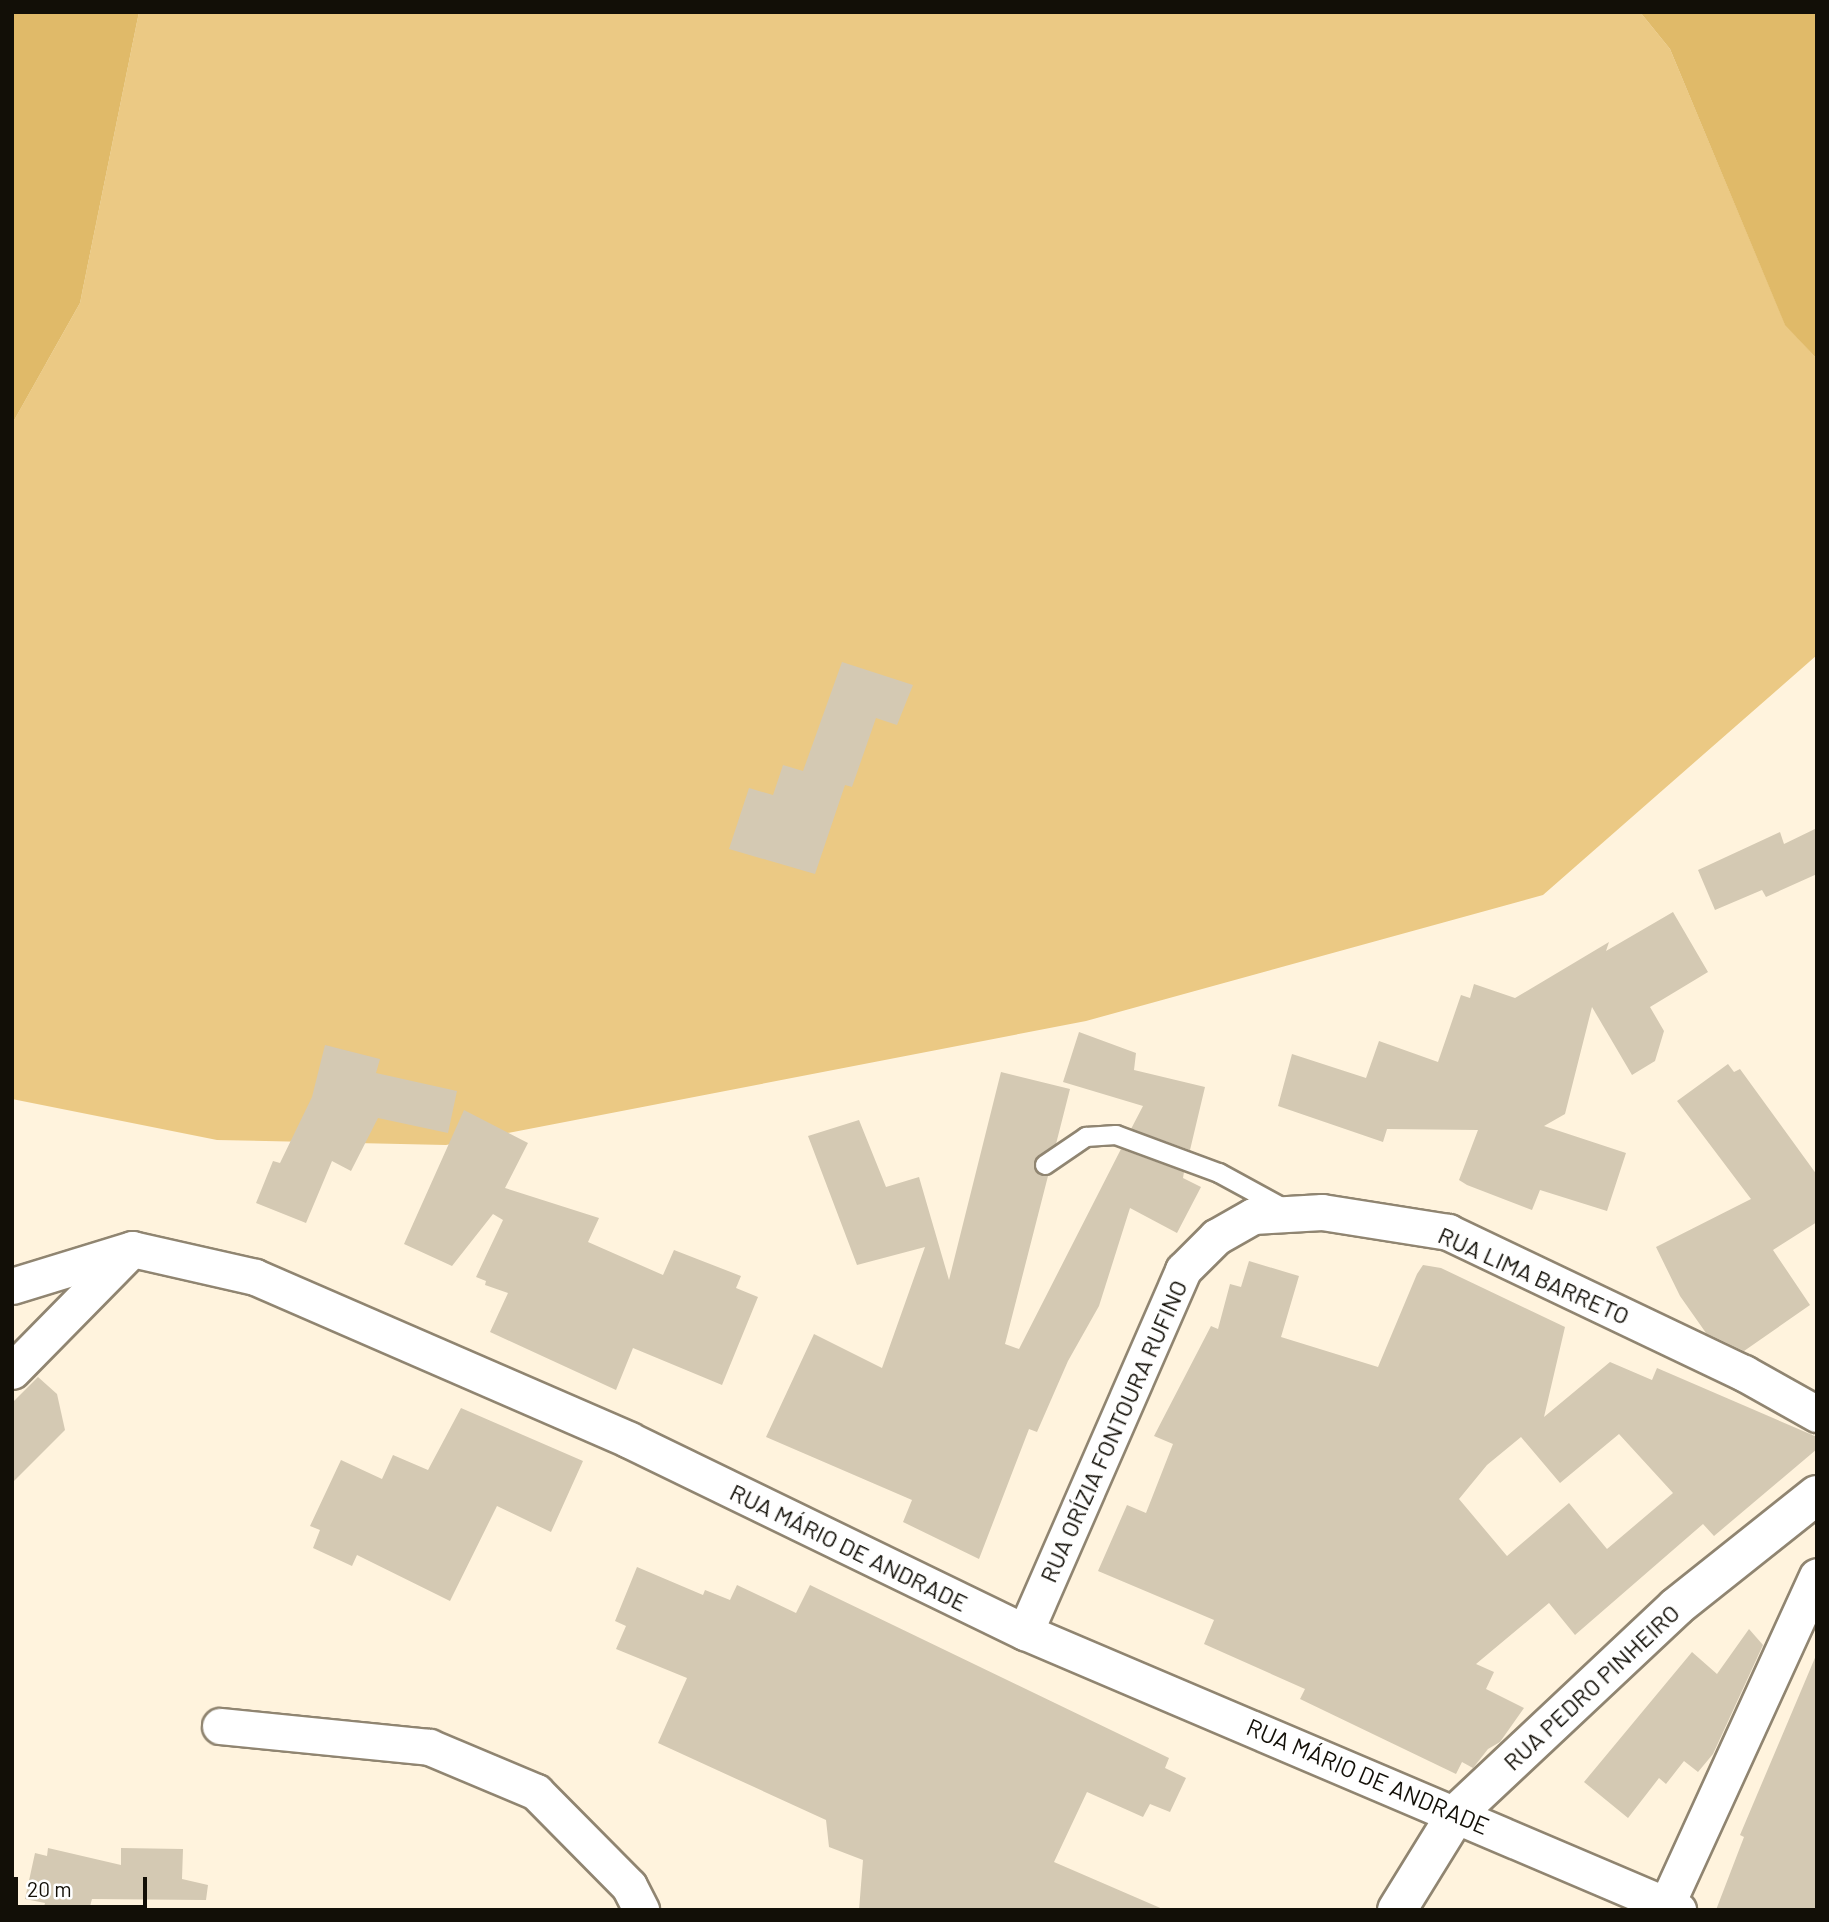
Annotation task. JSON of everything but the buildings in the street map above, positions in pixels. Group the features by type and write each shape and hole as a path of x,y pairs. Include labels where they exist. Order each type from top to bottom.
{"street":[{"name":"RUA LIMA BARRETO","path":"1292,1213 1322,1212 1448,1232 1744,1373 1817,1414"},
{"name":"RUA ORÍZIA FONTOURA RUFINO","path":"1025,1632 1184,1270 1216,1237 1253,1216 1292,1213"},
{"name":"RUA MÁRIO DE ANDRADE","path":"12,1286 132,1249 255,1277 629,1440 1025,1632 1457,1813 1670,1908"},
{"path":"12,1371 132,1249"},
{"name":"RUA PEDRO PINHEIRO","path":"1397,1910 1457,1813 1676,1607 1817,1495"},
{"path":"1670,1908 1817,1576"},
{"path":"220,1726 429,1747 536,1792 629,1886 641,1910"}],"lane":[{"name":"RUA LIMA BARRETO","path":"1045,1165 1086,1137 1116,1135 1219,1173 1292,1213"}],"shaded area":[{"path":"12,12 139,12 80,303 12,424"},
{"path":"139,12 1640,12 1670,49 1785,324 1817,359 1817,655 1543,895 1086,1021 446,1145 217,1140 12,1099 12,424 80,303"},
{"path":"1640,12 1817,12 1817,359 1785,325 1670,49"}]}
